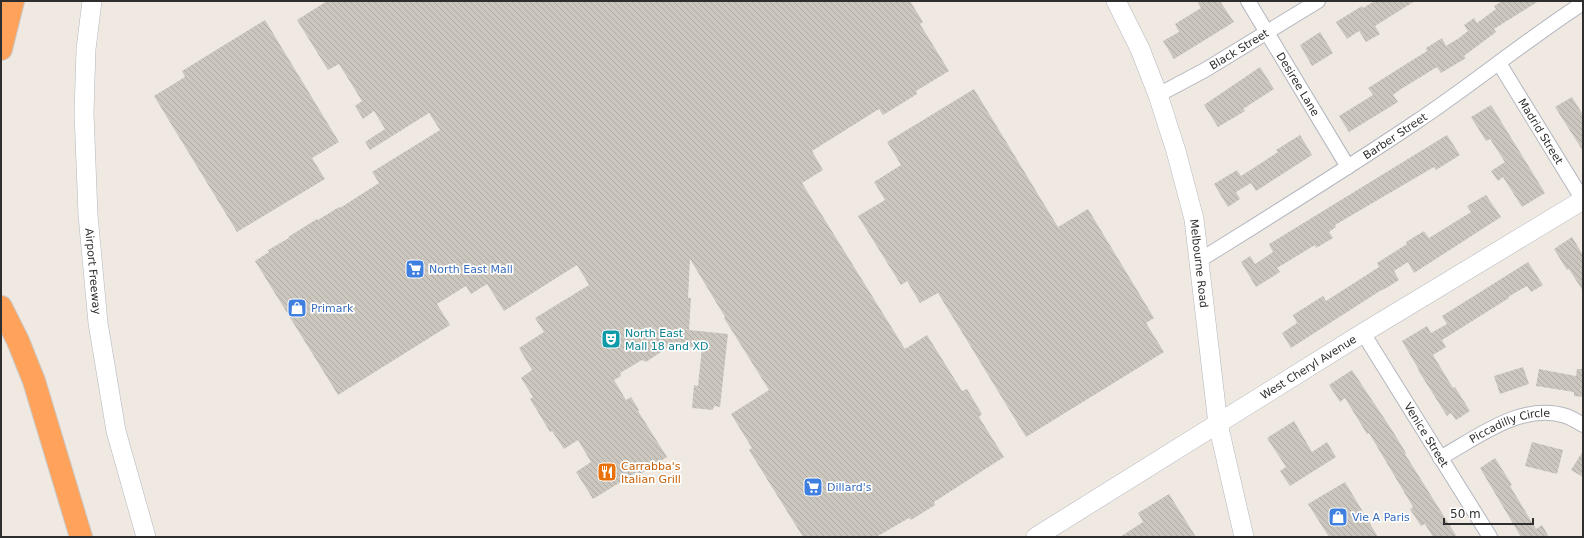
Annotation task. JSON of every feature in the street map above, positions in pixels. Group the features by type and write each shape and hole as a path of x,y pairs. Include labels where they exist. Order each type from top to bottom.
{"highway":[{"path":"1,49 13,1"},
{"path":"1,307 18,341 34,381 81,537"}],"main road":[{"name":"Airport Freeway","path":"92,1 86,49 84,114 88,215 98,323 116,431 146,537"},
{"name":"Melbourne Road","path":"1116,1 1140,49 1158,95 1176,151 1194,219 1218,424 1244,537"},
{"name":"West Cheryl Avenue","path":"1036,537 1363,333 1583,200"}],"street":[{"name":"Desiree Lane","path":"1248,1 1348,167"},
{"name":"Black Street","path":"1158,95 1205,70 1318,1"},
{"name":"Barber Street","path":"1200,260 1417,122 1553,22 1583,3"},
{"name":"Madrid Street","path":"1499,63 1583,200"},
{"name":"Venice Street","path":"1363,333 1490,537"},
{"name":"Piccadilly Circle","path":"1440,458 1506,421 1529,414 1548,413 1567,416 1583,425"}],"building":[{"name":"North East Mall","path":"327,1 910,1 923,22 920,24 949,71 916,91 917,94 883,115 879,109 812,151 823,170 802,183 905,349 927,335 962,391 967,389 982,414 979,417 1004,457 934,502 935,505 911,520 909,518 876,537 803,537 749,450 752,448 731,414 769,390 724,318 725,317 690,259 688,298 691,298 689,330 728,334 720,407 714,406 713,410 692,408 694,385 698,386 702,348 670,346 646,362 642,360 620,373 621,376 614,380 626,400 631,397 639,410 638,411 667,457 639,475 637,472 593,499 576,472 591,462 578,440 564,449 552,431 550,432 530,399 533,397 521,378 532,370 519,348 544,332 535,318 589,285 577,265 504,311 487,284 471,294 466,286 437,304 450,325 338,395 255,261 269,252 268,250 289,238 288,237 317,219 318,220 339,207 340,208 379,183 372,172 440,130 429,113 370,150 365,142 385,129 374,111 363,119 355,106 362,101 339,64 328,70 297,20"},
{"path":"1197,1 1220,1 1234,22 1174,59 1163,41 1179,32 1175,24 1201,8"},
{"path":"1375,1 1415,1 1375,26 1380,34 1366,42 1359,31 1347,39 1336,22 1362,6 1363,8"},
{"path":"1502,1 1539,1 1494,29 1496,32 1464,56 1466,58 1441,73 1437,67 1401,89 1393,95 1398,102 1349,132 1339,116 1373,95 1368,88 1427,51 1426,48 1442,38 1446,46 1459,38 1468,31 1464,25 1474,18 1477,23 1496,9 1494,6"},
{"path":"265,20 339,142 312,158 325,179 237,232 154,96 185,77 182,71"},
{"path":"1320,32 1333,53 1312,66 1300,45"},
{"path":"1260,67 1274,89 1243,109 1245,111 1218,127 1204,105"},
{"path":"974,89 1058,227 1088,209 1154,318 1146,323 1164,352 1026,437 938,293 920,303 907,281 901,285 858,216 885,200 874,182 901,165 887,142"},
{"path":"1572,97 1583,115 1583,151 1555,107"},
{"path":"1491,105 1545,193 1522,207 1503,177 1498,181 1491,171 1505,162 1490,139 1486,141 1471,117"},
{"path":"1300,135 1312,155 1256,191 1251,183 1236,192 1240,199 1228,207 1214,184 1237,170 1241,176 1278,152 1276,150"},
{"path":"1447,135 1460,155 1436,170 1434,167 1335,225 1336,227 1329,232 1333,238 1316,248 1315,245 1277,268 1280,272 1256,287 1241,262 1250,256 1255,264 1273,252 1269,244"},
{"path":"1486,195 1501,217 1414,273 1408,262 1394,271 1399,280 1291,348 1282,333 1297,323 1293,315 1323,296 1326,301 1379,267 1377,263 1424,231 1429,238 1471,212 1467,206"},
{"path":"1572,237 1583,255 1583,291 1569,269 1567,270 1554,249"},
{"path":"1528,262 1543,285 1531,292 1527,286 1508,297 1509,298 1442,340 1446,347 1433,355 1453,388 1455,387 1470,411 1456,420 1451,413 1447,416 1418,370 1402,341 1427,326 1431,333 1447,324 1442,316"},
{"path":"1523,367 1529,384 1500,394 1494,376"},
{"path":"1539,369 1576,376 1577,369 1583,369 1583,397 1574,396 1574,392 1536,386"},
{"path":"1352,370 1392,430 1406,453 1405,454 1457,537 1433,537 1425,524 1421,526 1410,509 1413,507 1369,433 1367,434 1345,398 1340,402 1329,385"},
{"path":"1294,421 1312,452 1327,442 1336,457 1290,486 1280,471 1286,467 1267,438"},
{"path":"1532,442 1563,450 1557,474 1525,466"},
{"path":"1583,451 1583,477 1571,470"},
{"path":"1495,458 1512,485 1510,486 1536,529 1542,525 1549,537 1521,537 1480,468"},
{"path":"1345,482 1378,537 1329,537 1308,504"},
{"path":"1169,494 1196,537 1120,537 1143,522 1138,513"}],"place":[{"name":"North East Mall","path":"415,269"},
{"name":"Primark","path":"297,308"},
{"name":"North East Mall 18 and XD","path":"611,339"},
{"name":"Carrabba's Italian Grill","path":"607,472"},
{"name":"Dillard's","path":"813,487"},
{"name":"Vie A Paris","path":"1338,517"}]}
